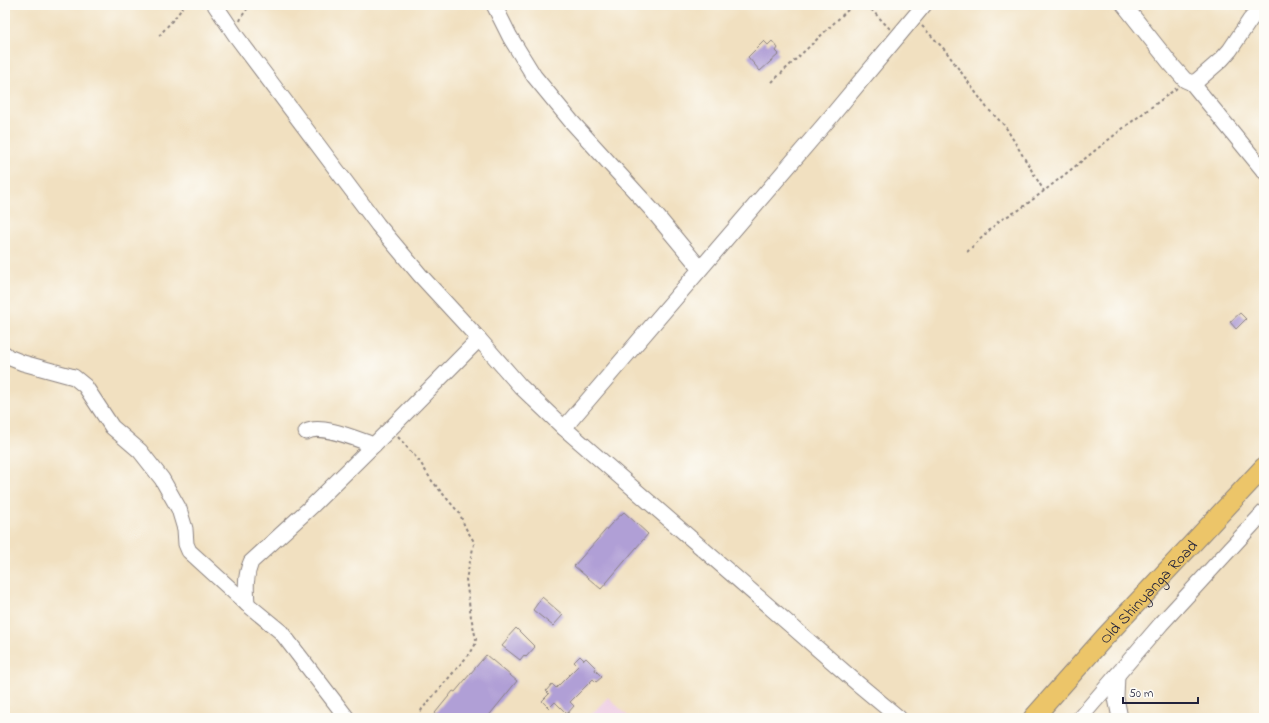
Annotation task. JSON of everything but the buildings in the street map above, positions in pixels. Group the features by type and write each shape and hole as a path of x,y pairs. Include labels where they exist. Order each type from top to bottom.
{"main road":[{"name":"Old Shinyanga Road","path":"1034,718 1104,638 1264,467"}],"street":[{"path":"215,5 236,36 378,225 420,275 520,386 564,428 899,718"},
{"path":"494,5 510,37 534,76 571,121 652,210 700,268"},
{"path":"564,428 824,125 924,5"},
{"path":"1124,5 1170,64 1189,82 1264,171"},
{"path":"1189,82 1198,80 1222,59 1230,50 1250,20 1263,5"},
{"path":"247,604 246,581 251,562 312,506 479,339"},
{"path":"5,354 8,357 23,363 74,377 85,386 112,427 140,451 162,479 179,509 185,529 186,544 189,551 247,604 281,632 347,718"},
{"path":"306,432 313,429 325,430 374,445"},
{"path":"1080,718 1161,624 1264,512"},
{"path":"1117,675 1116,698 1120,718"}],"path":[{"path":"159,36 184,5"},
{"path":"236,36 242,16 250,5"},
{"path":"772,82 853,5"},
{"path":"867,5 898,36"},
{"path":"914,17 945,50 987,108 1005,126 1044,191"},
{"path":"967,252 994,225 1019,210 1189,82"},
{"path":"391,428 420,462 432,481 460,514 474,544 466,579 476,642 471,652 422,709 418,718"}],"shaded area":[{"path":"608,697 630,718 588,718"}]}
